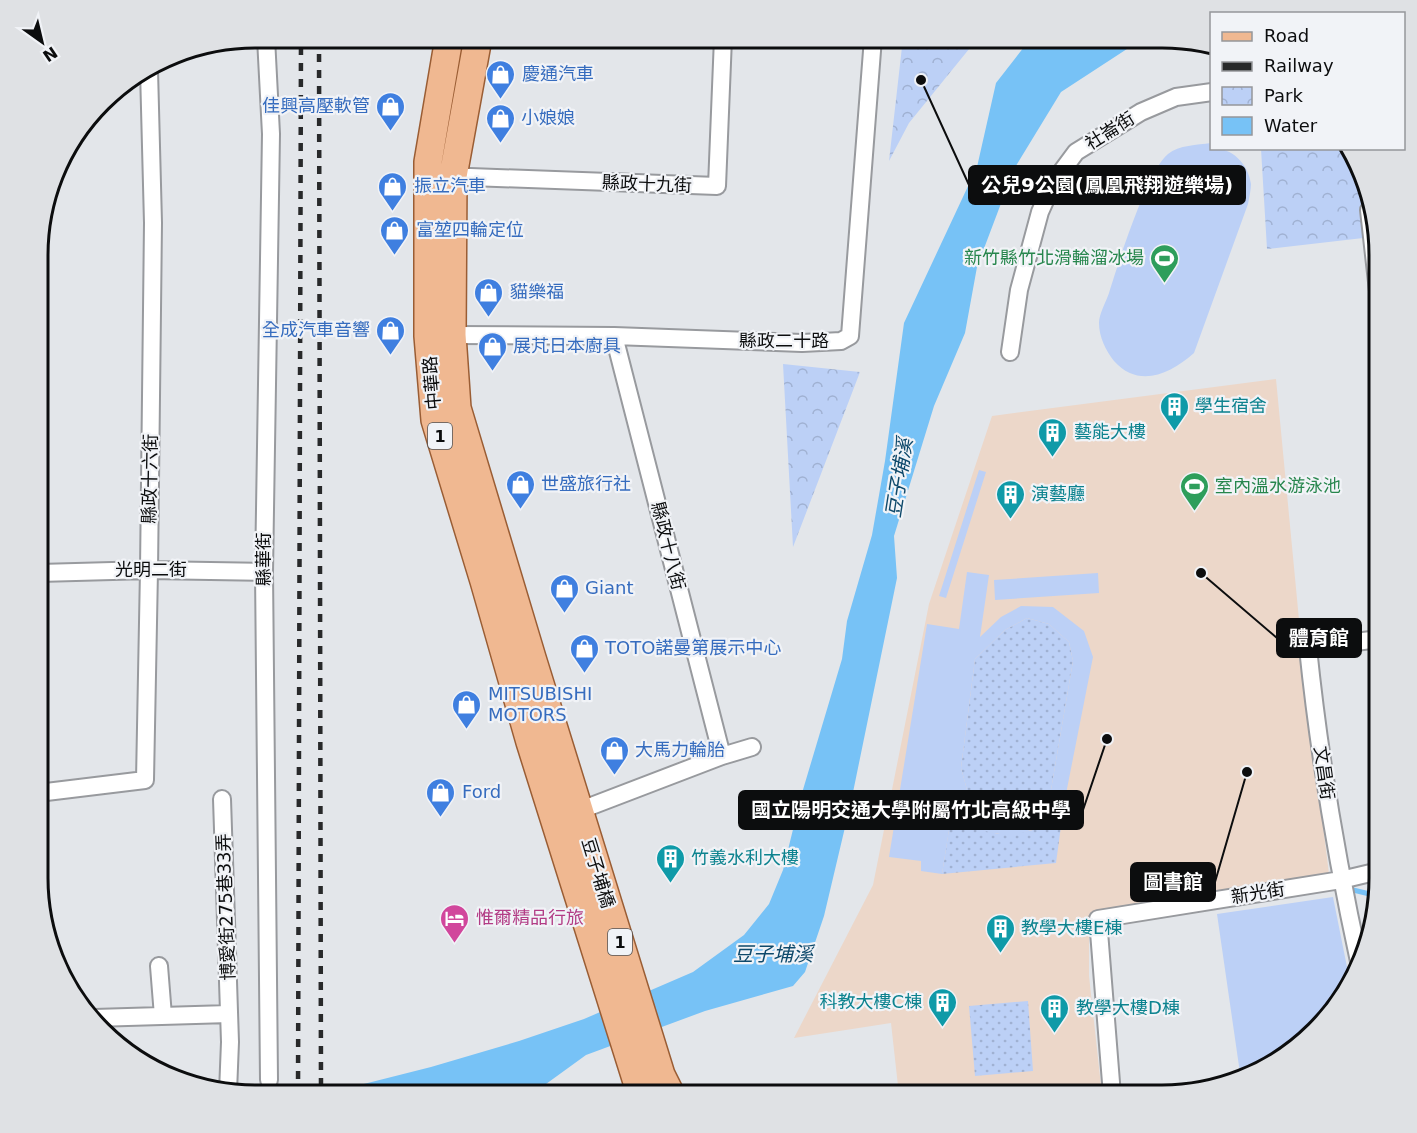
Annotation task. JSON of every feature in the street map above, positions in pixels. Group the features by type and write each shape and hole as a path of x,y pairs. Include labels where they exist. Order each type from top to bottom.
{"main road":[{"name":"中華路","path":"447,48 428,162 440,176 457,408 567,815"},
{"name":"中華路","path":"475,48 440,176 428,336 435,420 530,742 567,815"},
{"name":"豆子埔橋","path":"567,815 652,1085"}],"street":[{"name":"縣華街","path":"267,48 271,134 264,572 269,1080"},
{"name":"縣政十九街","path":"440,176 717,186 723,48"},
{"name":"縣政二十路","path":"452,335 614,336 792,343 841,341 850,336 872,48"},
{"name":"縣政十六街","path":"48,793 145,780 150,570 153,223 149,78"},
{"name":"社崙街","path":"1010,352 1020,290 1040,212 1053,183 1076,152 1141,112 1176,97 1210,92"},
{"name":"縣政十八街","path":"614,336 722,756"},
{"name":"光明二街","path":"48,573 150,570 264,572"},
{"name":"文昌街","path":"1356,948 1341,880 1308,648 1369,640"},
{"path":"567,815 722,756 752,747"},
{"name":"博愛街275巷33弄","path":"222,799 230,1042 228,1083"},
{"name":"新光街","path":"1111,1085 1098,919 1341,880 1369,873"},
{"path":"159,966 163,1016"},
{"path":"103,1018 229,1014"}],"shaded area":[{"path":"1276,379 1304,672 1329,874 1089,914 1089,976 1101,1085 898,1085 891,1023 794,1038 873,885 929,604 992,416"}],"green space":[{"path":"902,48 970,48 909,123 889,161"},
{"name":"新竹縣竹北滑輪溜冰場","path":"1210,143 1210,150 1226,151 1238,158 1243,163 1251,184 1248,204 1194,353 1165,372 1144,376 1134,375 1114,361 1102,339 1099,319 1134,219 1151,179 1168,154 1188,146"},
{"path":"1261,150 1340,150 1358,189 1368,237 1267,249"},
{"path":"783,364 860,372 793,547"},
{"path":"979,470 986,472 946,598 939,596"},
{"path":"967,572 989,575 980,637 1001,617 1021,606 1053,607 1084,631 1093,657 1064,804 1035,828 1015,834 998,834 982,830 968,822 953,805 942,874 921,871 921,861 889,857 927,624 959,629","holes":["1027,618 1049,624 1069,642 1073,661 1051,790 1026,813 1003,815 986,810 969,797 961,768 975,659 1005,630"]},
{"path":"1098,573 1099,593 995,600 994,580"},
{"path":"1027,618 1049,624 1069,642 1073,661 1051,790 1026,813 1003,815 986,810 969,797 961,768 975,659 1005,630"},
{"path":"953,804 984,830 998,834 1033,830 1064,804 1056,863 942,874"},
{"path":"1333,897 1347,968 1326,1004 1298,1034 1277,1050 1239,1069 1217,914"},
{"path":"1028,1001 1033,1071 975,1076 969,1006"}],"water":[{"name":"豆子埔溪","path":"1023,48 1128,48 1061,92 1014,169 977,267 965,333 934,406 894,536 897,578 851,802 824,916 805,972 793,986 705,1011 586,1055 543,1085 360,1085 431,1067 584,1019 693,972 744,935 769,904 783,870 802,793 842,659 847,621 872,535 885,461 904,323 977,167 996,83"}],"waterway":[{"path":"1349,889 1369,894"}],"railway":[{"path":"298,1085 301,48"},
{"path":"319,48 321,1085"}],"place":[{"name":"公兒9公園(鳳凰飛翔遊樂場)","path":"921,80"},
{"name":"慶通汽車","path":"501,100"},
{"name":"佳興高壓軟管","path":"391,132"},
{"name":"小娘娘","path":"500,144"},
{"name":"振立汽車","path":"393,212"},
{"name":"富堃四輪定位","path":"395,256"},
{"name":"新竹縣竹北滑輪溜冰場","path":"1165,284"},
{"name":"貓樂福","path":"489,318"},
{"name":"全成汽車音響","path":"391,356"},
{"name":"展芃日本廚具","path":"492,372"},
{"name":"學生宿舍","path":"1174,432"},
{"name":"藝能大樓","path":"1053,458"},
{"name":"世盛旅行社","path":"520,510"},
{"name":"室內溫水游泳池","path":"1194,512"},
{"name":"演藝廳","path":"1010,520"},
{"name":"體育館","path":"1201,573"},
{"name":"Giant","path":"564,614"},
{"name":"TOTO諾曼第展示中心","path":"584,674"},
{"name":"MITSUBISHI MOTORS","path":"467,730"},
{"name":"國立陽明交通大學附屬竹北高級中學","path":"1107,739"},
{"name":"圖書館","path":"1247,772"},
{"name":"大馬力輪胎","path":"614,776"},
{"name":"Ford","path":"441,818"},
{"name":"竹義水利大樓","path":"670,884"},
{"name":"惟爾精品行旅","path":"455,944"},
{"name":"教學大樓E棟","path":"1000,954"},
{"name":"科教大樓C棟","path":"943,1028"},
{"name":"教學大樓D棟","path":"1055,1034"}]}
